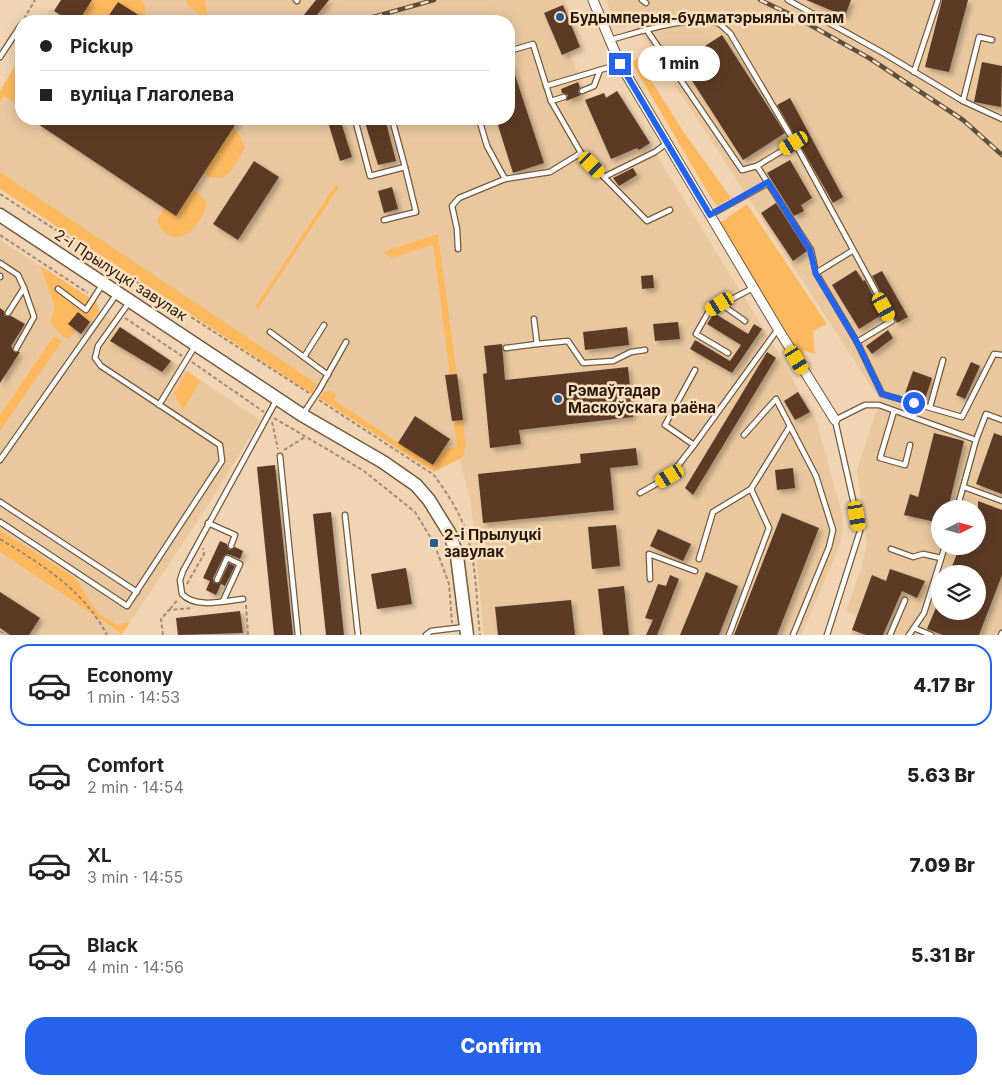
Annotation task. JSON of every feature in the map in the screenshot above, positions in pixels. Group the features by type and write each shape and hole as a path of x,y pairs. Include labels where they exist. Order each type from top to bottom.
{"street":[{"path":"593,0 620,64 753,288 835,420"},
{"name":"2-і Прылуцкі завулак","path":"0,215 105,282 302,415 390,467 416,485 429,500 450,534 457,556 466,631"}],"lane":[{"path":"788,0 963,101 1002,119"},
{"path":"914,72 938,0"},
{"path":"610,40 646,29 693,22 718,23 730,33 794,143 892,321 857,342"},
{"path":"646,29 742,170 757,166 794,143"},
{"path":"0,58 15,34"},
{"path":"963,101 978,37 992,40"},
{"path":"515,48 533,44 551,101 581,153 647,222 670,210"},
{"path":"546,86 620,64"},
{"path":"582,91 594,86 600,70"},
{"path":"551,101 564,97"},
{"path":"357,125 370,176 405,167"},
{"path":"384,220 416,212 394,125"},
{"path":"481,125 487,146 505,179"},
{"path":"604,177 655,152 667,143"},
{"path":"458,249 457,229 452,206 459,198 505,179 550,172 581,153"},
{"path":"757,166 810,250 816,274 857,342 882,394 962,418 994,354 1002,355"},
{"path":"710,215 768,182"},
{"path":"816,274 852,251"},
{"path":"0,263 18,275 34,317 16,349"},
{"path":"58,289 86,310 105,282"},
{"path":"8,313 24,288"},
{"path":"728,353 696,334 709,310 753,288"},
{"path":"0,460 118,292"},
{"path":"0,522 127,606 222,461 220,445 101,366 95,358 98,346 131,300"},
{"path":"720,304 745,321"},
{"path":"534,319 537,344"},
{"path":"304,357 324,325"},
{"path":"640,493 670,476 778,329"},
{"path":"270,332 328,375"},
{"path":"302,415 328,375 346,342"},
{"path":"506,348 568,342 583,363 613,361 631,352 645,350"},
{"path":"159,405 197,344"},
{"path":"930,407 943,360"},
{"path":"694,445 665,425 695,370"},
{"path":"244,601 200,603 187,599 182,594 180,580 208,523 278,398"},
{"path":"744,435 776,400 816,476 833,530 829,546 793,635"},
{"path":"827,635 860,531 835,420 865,405 879,405 976,440"},
{"path":"894,411 880,458 905,466 910,445"},
{"path":"960,500 976,440 986,414 1002,420"},
{"path":"699,559 713,512 750,489 790,426"},
{"path":"280,456 298,635"},
{"path":"964,487 1002,501"},
{"path":"729,635 770,528 750,489"},
{"path":"0,502 137,592"},
{"path":"345,515 358,635"},
{"path":"208,523 235,535 231,546"},
{"path":"891,549 913,557 923,554 941,558"},
{"path":"650,578 649,554 695,571"},
{"path":"909,635 924,613 942,555"},
{"path":"217,580 227,558 240,564 223,601"},
{"path":"890,635 905,600"},
{"path":"914,628 931,635"},
{"path":"426,635 431,630 453,629 466,631"}],"path":[{"path":"26,15 35,0"},
{"path":"0,235 94,297"},
{"path":"120,314 268,414"},
{"path":"306,437 279,453 271,416 364,471 415,512 434,543 449,584 453,629"},
{"path":"163,635 161,619 182,594 204,554 203,534"},
{"path":"0,539 71,586 97,616 107,635"},
{"path":"244,601 248,635"},
{"path":"169,610 198,607"},
{"path":"0,631 6,635"}],"shaded area":[{"path":"61,0 565,0 580,47 569,52 589,98 606,97 617,91 779,354 817,423 842,514 843,529 838,550 801,635 484,635 471,502 460,460 433,465 0,180 0,91 15,66 15,125 515,125 515,15 46,15 50,9 54,10"},
{"path":"92,0 141,0 145,5 146,15 138,15 118,2 109,15 82,15"},
{"path":"186,0 205,0 207,15 200,15 187,5"},
{"path":"606,0 1002,0 1002,635 850,635 857,616 846,611 862,566 867,543 857,470 880,400 636,25 617,28"},
{"path":"637,58 683,131 731,198 717,206 632,63"},
{"path":"15,66 15,103 4,96 0,103 0,91"},
{"path":"233,128 241,137 245,148 232,170 222,178 210,177 204,173"},
{"path":"0,172 317,384 312,394 0,189"},
{"path":"336,184 339,187 258,309 255,307"},
{"path":"193,190 201,195 207,203 204,213 193,229 186,234 178,237 171,236 163,231 157,221 164,208"},
{"path":"747,204 827,324 813,331 815,354 803,350 808,375 718,224"},
{"path":"438,234 457,374 450,375 433,245 391,258 383,252"},
{"path":"0,240 96,302 99,311 121,327 260,420 207,507 131,621 118,625 99,614 75,578 0,530"},
{"path":"40,265 96,302 99,311 90,322 78,312 69,323 76,330 69,339 62,336 50,323 55,307"},
{"path":"54,336 62,341 0,431 0,415"},
{"path":"187,371 201,381 183,410 174,394"},
{"path":"331,391 337,394 334,400 433,465 444,449 457,447 454,421 463,420 466,446 463,457 434,472 319,398 323,393"},
{"path":"0,530 75,578 99,614 118,625 131,621 122,634 0,552"},
{"path":"0,552 122,634 122,635 0,635"}],"building":[{"path":"61,0 92,0 82,15 60,15 54,11"},
{"path":"316,0 329,0 317,15 304,15"},
{"path":"806,0 851,0 845,16"},
{"path":"942,0 968,0 949,72 925,67"},
{"path":"118,2 139,15 109,15"},
{"path":"563,5 580,47 562,55 544,13"},
{"path":"722,35 785,133 743,160 680,62"},
{"path":"982,62 1002,66 1001,107 974,102"},
{"path":"515,75 544,163 513,173 498,125 515,125"},
{"path":"578,82 580,87 578,92 581,95 566,101 568,95 562,93 561,89"},
{"path":"617,91 650,143 639,150 637,148 611,159 585,100 604,93 606,98"},
{"path":"790,98 843,197 833,203 777,105"},
{"path":"40,125 235,125 176,216"},
{"path":"329,125 342,125 352,157 340,161"},
{"path":"366,125 387,125 396,161 378,165"},
{"path":"790,160 812,198 801,205 804,211 794,216 767,173"},
{"path":"254,161 279,177 238,240 213,224"},
{"path":"633,168 637,175 619,186 613,178"},
{"path":"392,187 398,209 384,213 378,191"},
{"path":"776,203 807,251 793,261 761,213"},
{"path":"856,270 863,281 865,280 883,314 859,329 832,285"},
{"path":"882,271 908,317 897,323 872,276"},
{"path":"653,275 654,288 642,289 641,276"},
{"path":"0,308 4,311 5,316 11,316 25,324 11,346 14,352 20,352 0,383"},
{"path":"78,312 90,322 81,334 68,324"},
{"path":"714,313 748,334 754,324 762,329 732,373 690,349 695,340 730,361 741,345 707,324"},
{"path":"678,322 680,339 655,341 653,324"},
{"path":"120,327 171,361 162,372 110,341"},
{"path":"627,327 629,345 585,350 583,332"},
{"path":"888,330 893,338 872,354 866,346"},
{"name":"Рэмаўтадар Маскоўскага раёна","path":"502,344 505,380 628,367 633,417 519,430 521,444 490,448 483,374 487,373 484,346"},
{"path":"767,352 776,358 693,495 685,488"},
{"path":"971,362 980,366 965,399 956,395"},
{"path":"913,371 932,378 924,402 904,396"},
{"path":"457,374 463,420 452,421 445,375"},
{"path":"798,392 810,412 795,420 784,401"},
{"path":"415,416 450,439 433,465 398,443"},
{"path":"934,433 964,441 950,500 931,500 931,521 904,515 910,494 918,497"},
{"path":"994,433 1002,436 1002,494 976,484"},
{"path":"636,448 638,465 610,468 614,510 483,523 478,474 581,463 580,454"},
{"path":"275,465 293,635 274,635 257,467"},
{"path":"793,468 795,488 777,490 775,470"},
{"path":"986,504 1002,510 1002,575 986,617 986,565 953,565 956,555 986,555"},
{"path":"331,512 344,635 326,635 313,514"},
{"path":"782,513 819,528 777,635 734,635"},
{"path":"616,525 620,566 592,569 588,527"},
{"path":"658,529 691,544 683,561 650,546"},
{"path":"220,541 227,544 229,550 235,547 243,551 240,559 228,554 224,556 213,578 214,583 220,582 229,563 235,566 225,586 221,584 216,595 206,590 210,581 203,578"},
{"path":"406,568 412,604 377,609 371,574"},
{"path":"890,569 925,581 917,598 902,591 883,635 866,635 852,630 872,575 886,581"},
{"path":"706,572 738,586 719,635 680,635"},
{"path":"670,575 679,579 657,635 646,635 653,620 645,618 658,584 666,586"},
{"path":"624,586 629,635 603,635 598,589"},
{"path":"0,592 40,618 29,635 10,635 0,628"},
{"path":"571,600 575,635 498,635 495,607"},
{"path":"240,611 243,633 178,635 176,618"},
{"path":"931,619 985,620 979,635 943,635 927,629"}],"railway":[{"path":"380,15 434,0"},
{"path":"760,0 794,16 869,58 963,120 1002,155"}],"place":[{"name":"Будымперыя-будматэрыялы оптам","path":"560,17"},
{"name":"Рэмаўтадар Маскоўскага раёна","path":"558,399"},
{"name":"2-і Прылуцкі завулак","path":"434,543"}],"route":[{"path":"620,64 710,215 748,196 768,182 810,250 816,274 857,342 882,394 914,403"}]}
